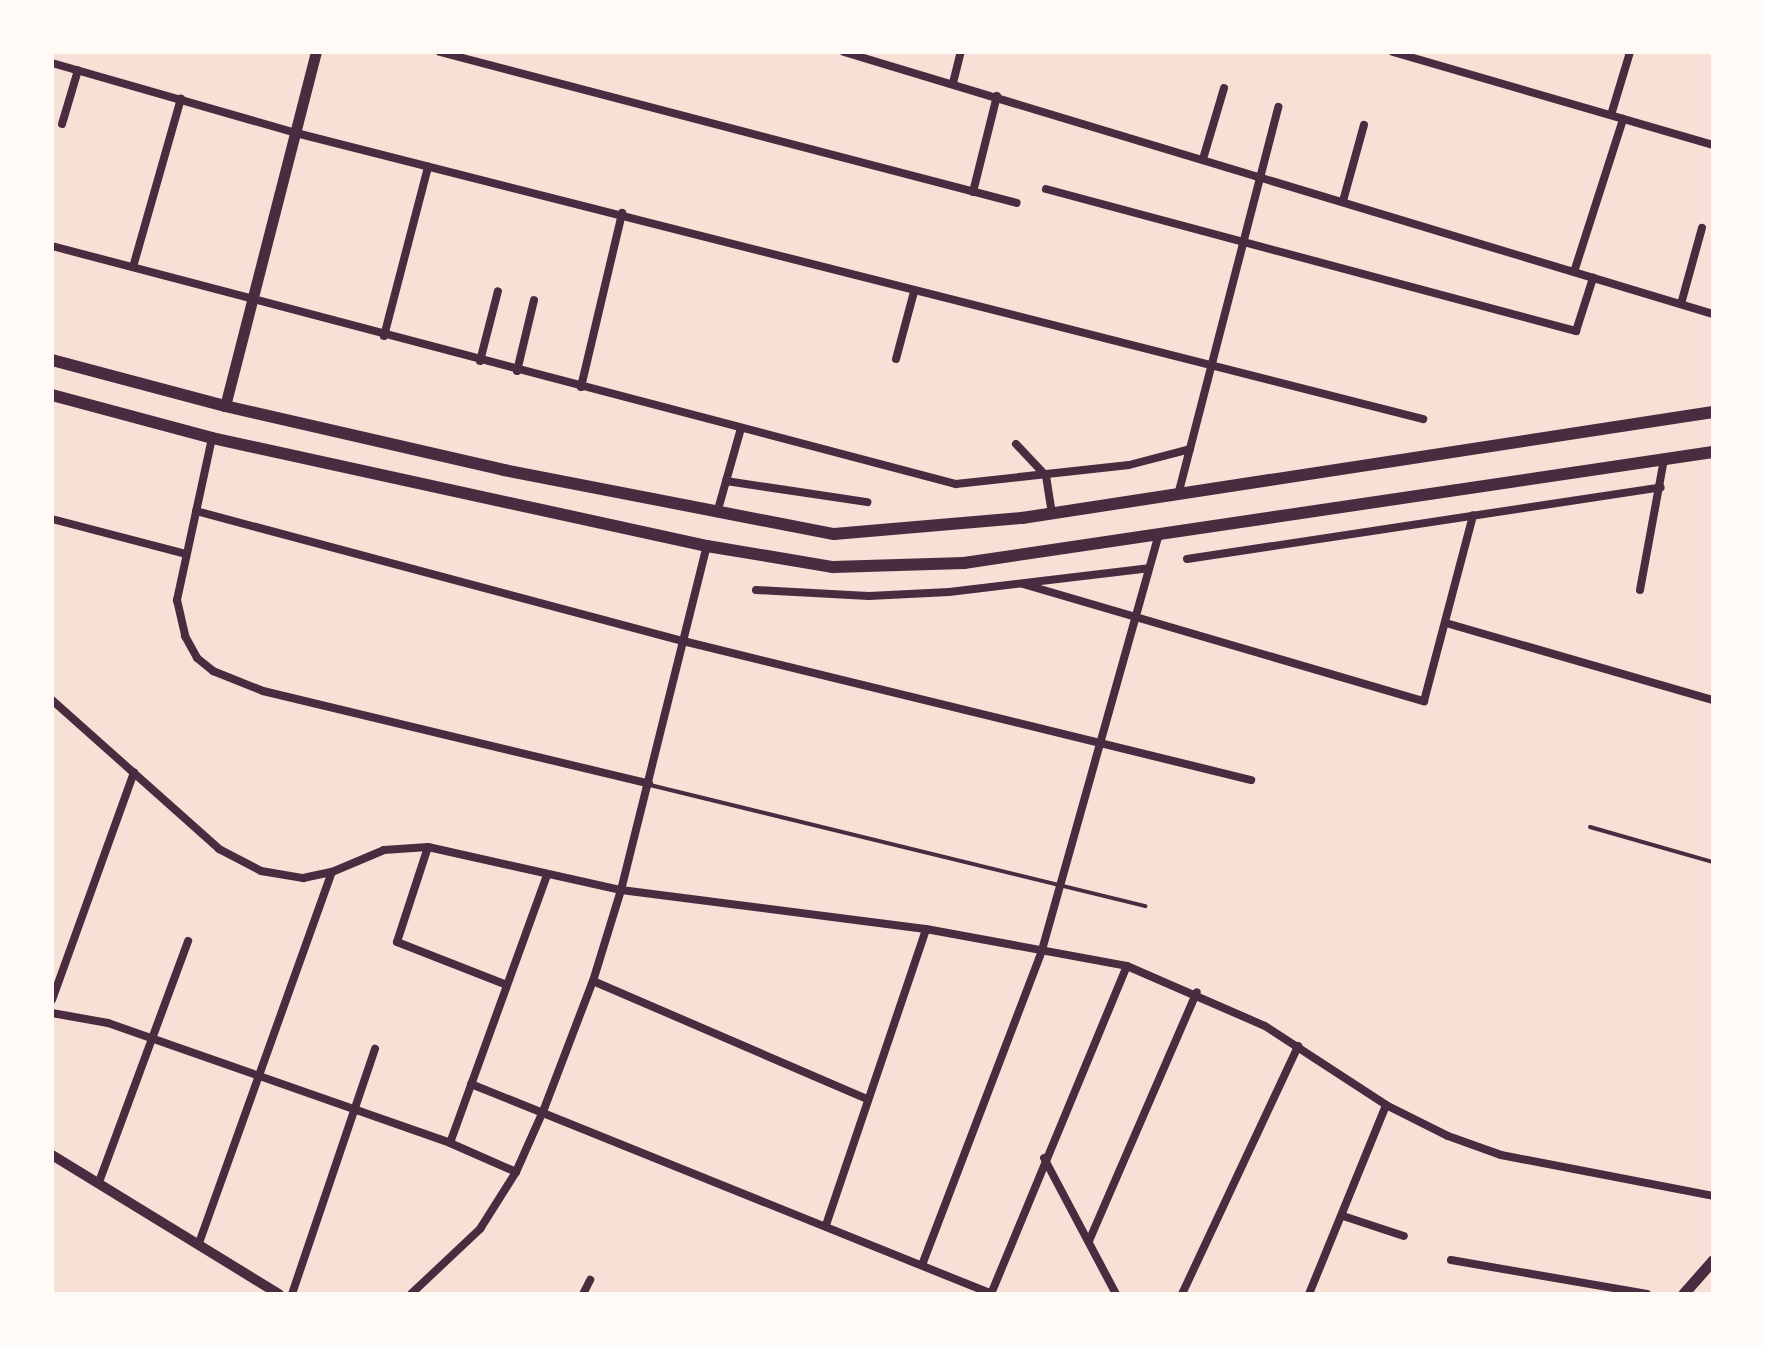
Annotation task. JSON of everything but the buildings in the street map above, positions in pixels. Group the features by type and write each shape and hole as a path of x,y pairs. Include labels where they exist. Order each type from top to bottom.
{"main road":[{"path":"225,406 316,52"},
{"path":"52,360 225,406 717,513 834,534 1052,514 1713,412"},
{"path":"52,395 212,438 707,546 833,567 964,563 1713,452"},
{"path":"1683,1294 1713,1260"}],"street":[{"path":"440,52 1017,203"},
{"path":"844,52 1713,314"},
{"path":"953,83 961,52"},
{"path":"1393,52 1713,145"},
{"path":"1611,115 1630,52"},
{"path":"52,63 296,133 622,213 1211,368 1423,419"},
{"path":"62,124 78,70"},
{"path":"1203,159 1224,88"},
{"path":"973,192 997,96"},
{"path":"133,267 181,99"},
{"path":"1178,495 1278,107"},
{"path":"1574,272 1623,119"},
{"path":"1343,201 1364,125"},
{"path":"384,336 428,167"},
{"path":"1046,189 1576,331 1593,278"},
{"path":"581,387 622,213"},
{"path":"1681,304 1702,228"},
{"path":"52,246 891,469 969,486 1129,465 1190,449"},
{"path":"480,361 498,291"},
{"path":"896,359 914,292"},
{"path":"517,371 534,300"},
{"path":"717,513 741,428"},
{"path":"212,438 186,554 179,624 197,658 213,671 263,691 649,784"},
{"path":"1016,444 1046,476 1052,514"},
{"path":"1640,590 1664,459"},
{"path":"726,481 867,502"},
{"path":"1187,559 1661,487"},
{"path":"196,511 683,641 1251,780"},
{"path":"1023,584 1135,621 1424,701 1473,515"},
{"path":"52,519 186,554"},
{"path":"922,1265 1042,950 1159,533"},
{"path":"411,1294 480,1229 516,1172 544,1109 593,981 621,890 707,546"},
{"path":"756,590 869,596 1023,584 1149,568"},
{"path":"1446,623 1713,700"},
{"path":"52,700 239,862 284,877 332,872 384,850 428,847 621,890 926,929 1127,966 1197,992 1298,1046 1386,1105 1448,1136 1501,1155 1713,1196"},
{"path":"52,1000 134,772"},
{"path":"428,847 397,942 507,985"},
{"path":"199,1243 332,872"},
{"path":"450,1143 547,875"},
{"path":"826,1225 926,929"},
{"path":"99,1182 188,941"},
{"path":"471,1084 544,1109 991,1294 1044,1158 1127,966"},
{"path":"593,981 867,1099"},
{"path":"1089,1241 1197,992"},
{"path":"52,1013 108,1023 450,1143 516,1172"},
{"path":"1182,1294 1298,1046"},
{"path":"292,1294 375,1049"},
{"path":"1309,1294 1386,1105"},
{"path":"52,1155 279,1294"},
{"path":"1044,1158 1116,1294"},
{"path":"1343,1216 1404,1236"},
{"path":"1451,1260 1647,1294"},
{"path":"583,1294 590,1280"}],"lane":[{"path":"649,784 1062,883 1145,906"},
{"path":"1590,827 1713,862"}]}
